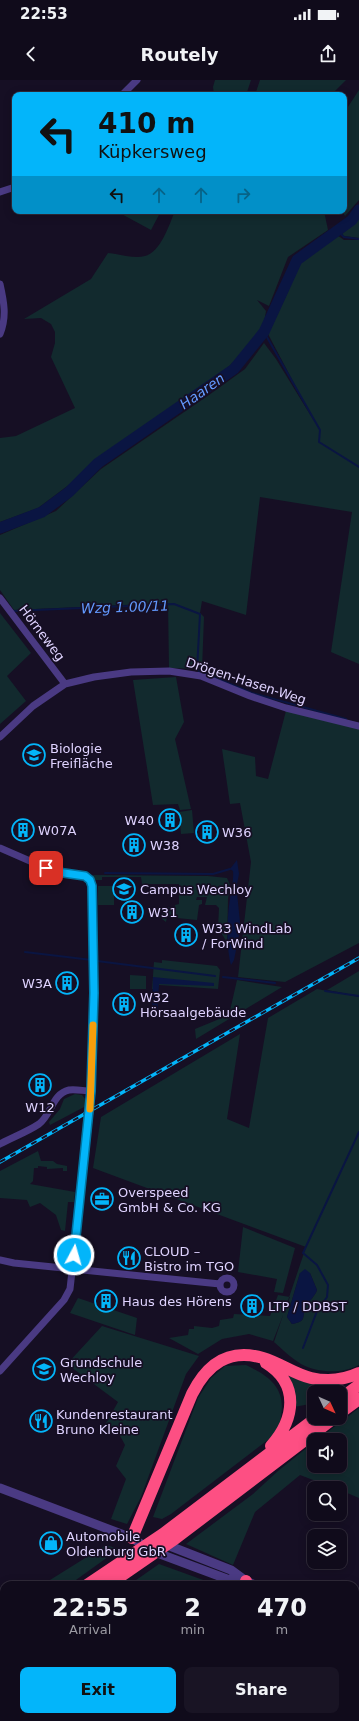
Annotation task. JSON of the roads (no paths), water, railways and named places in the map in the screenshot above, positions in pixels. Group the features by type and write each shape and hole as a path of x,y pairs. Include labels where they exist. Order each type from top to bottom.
{"highway":[{"path":"132,1538 197,1383 213,1364 225,1358 248,1356 262,1358 297,1373 320,1380 339,1379 359,1373"},
{"path":"248,1356 267,1364 275,1370 283,1380 288,1390 291,1402 290,1413 286,1426 279,1437 254,1465"},
{"path":"347,1394 359,1385"},
{"path":"347,1407 359,1398"},
{"path":"93,1581 163,1534 307,1425"},
{"path":"114,1581 176,1538 325,1425"}],"street":[{"path":"125,92 137,80"},
{"path":"0,192 12,187"},
{"path":"0,284 5,307 4,323 0,334"},
{"name":"Hörneweg","path":"0,598 65,684"},
{"name":"Drögen-Hasen-Weg","path":"0,737 33,706 65,684 94,677 131,672 169,671 201,676 250,696 286,708 359,726"},
{"path":"0,848 46,868 64,873 85,876 91,882 94,952 91,1091 70,1289 64,1300 0,1371"},
{"path":"0,1144 42,1121 49,1112 57,1096 62,1093 70,1090 91,1091"},
{"path":"0,1260 14,1263 220,1284"},
{"path":"0,1488 132,1538 152,1551 236,1581"}],"waterway":[{"name":"Haaren","path":"0,528 42,512 69,492 98,463 234,369 264,332 297,260 352,220 359,210"},
{"path":"338,231 344,237 359,239"},
{"path":"264,332 320,430 319,442 359,467"},
{"name":"Wzg 1.00/11","path":"12,610 174,604 200,614 197,670 252,693 346,719"},
{"path":"105,873 213,874 230,869"},
{"path":"25,952 92,960"},
{"path":"97,961 215,976"},
{"path":"223,977 275,983"},
{"path":"325,991 359,996"},
{"path":"69,1254 84,1130"},
{"path":"303,1348 317,1311 327,1297 328,1285 317,1265 303,1253 359,1132"}],"railway":[{"path":"0,1162 359,958"}],"place":[{"name":"Biologie Freifläche","path":"34,755"},
{"name":"W40","path":"170,820"},
{"name":"W07A","path":"23,830"},
{"name":"W36","path":"207,832"},
{"name":"W38","path":"134,845"},
{"name":"Campus Wechloy","path":"124,889"},
{"name":"W31","path":"132,912"},
{"name":"W33 WindLab / ForWind","path":"186,935"},
{"name":"W3A","path":"67,983"},
{"name":"W32 Hörsaalgebäude","path":"124,1004"},
{"name":"W12","path":"40,1085"},
{"name":"Overspeed GmbH & Co. KG","path":"102,1199"},
{"name":"CLOUD – Bistro im TGO","path":"129,1258"},
{"name":"Haus des Hörens","path":"106,1301"},
{"name":"LTP / DDBST","path":"252,1306"},
{"name":"Grundschule Wechloy","path":"44,1369"},
{"name":"Kundenrestaurant Bruno Kleine","path":"41,1421"},
{"name":"Automobile Oldenburg GbR","path":"51,1543"}]}
